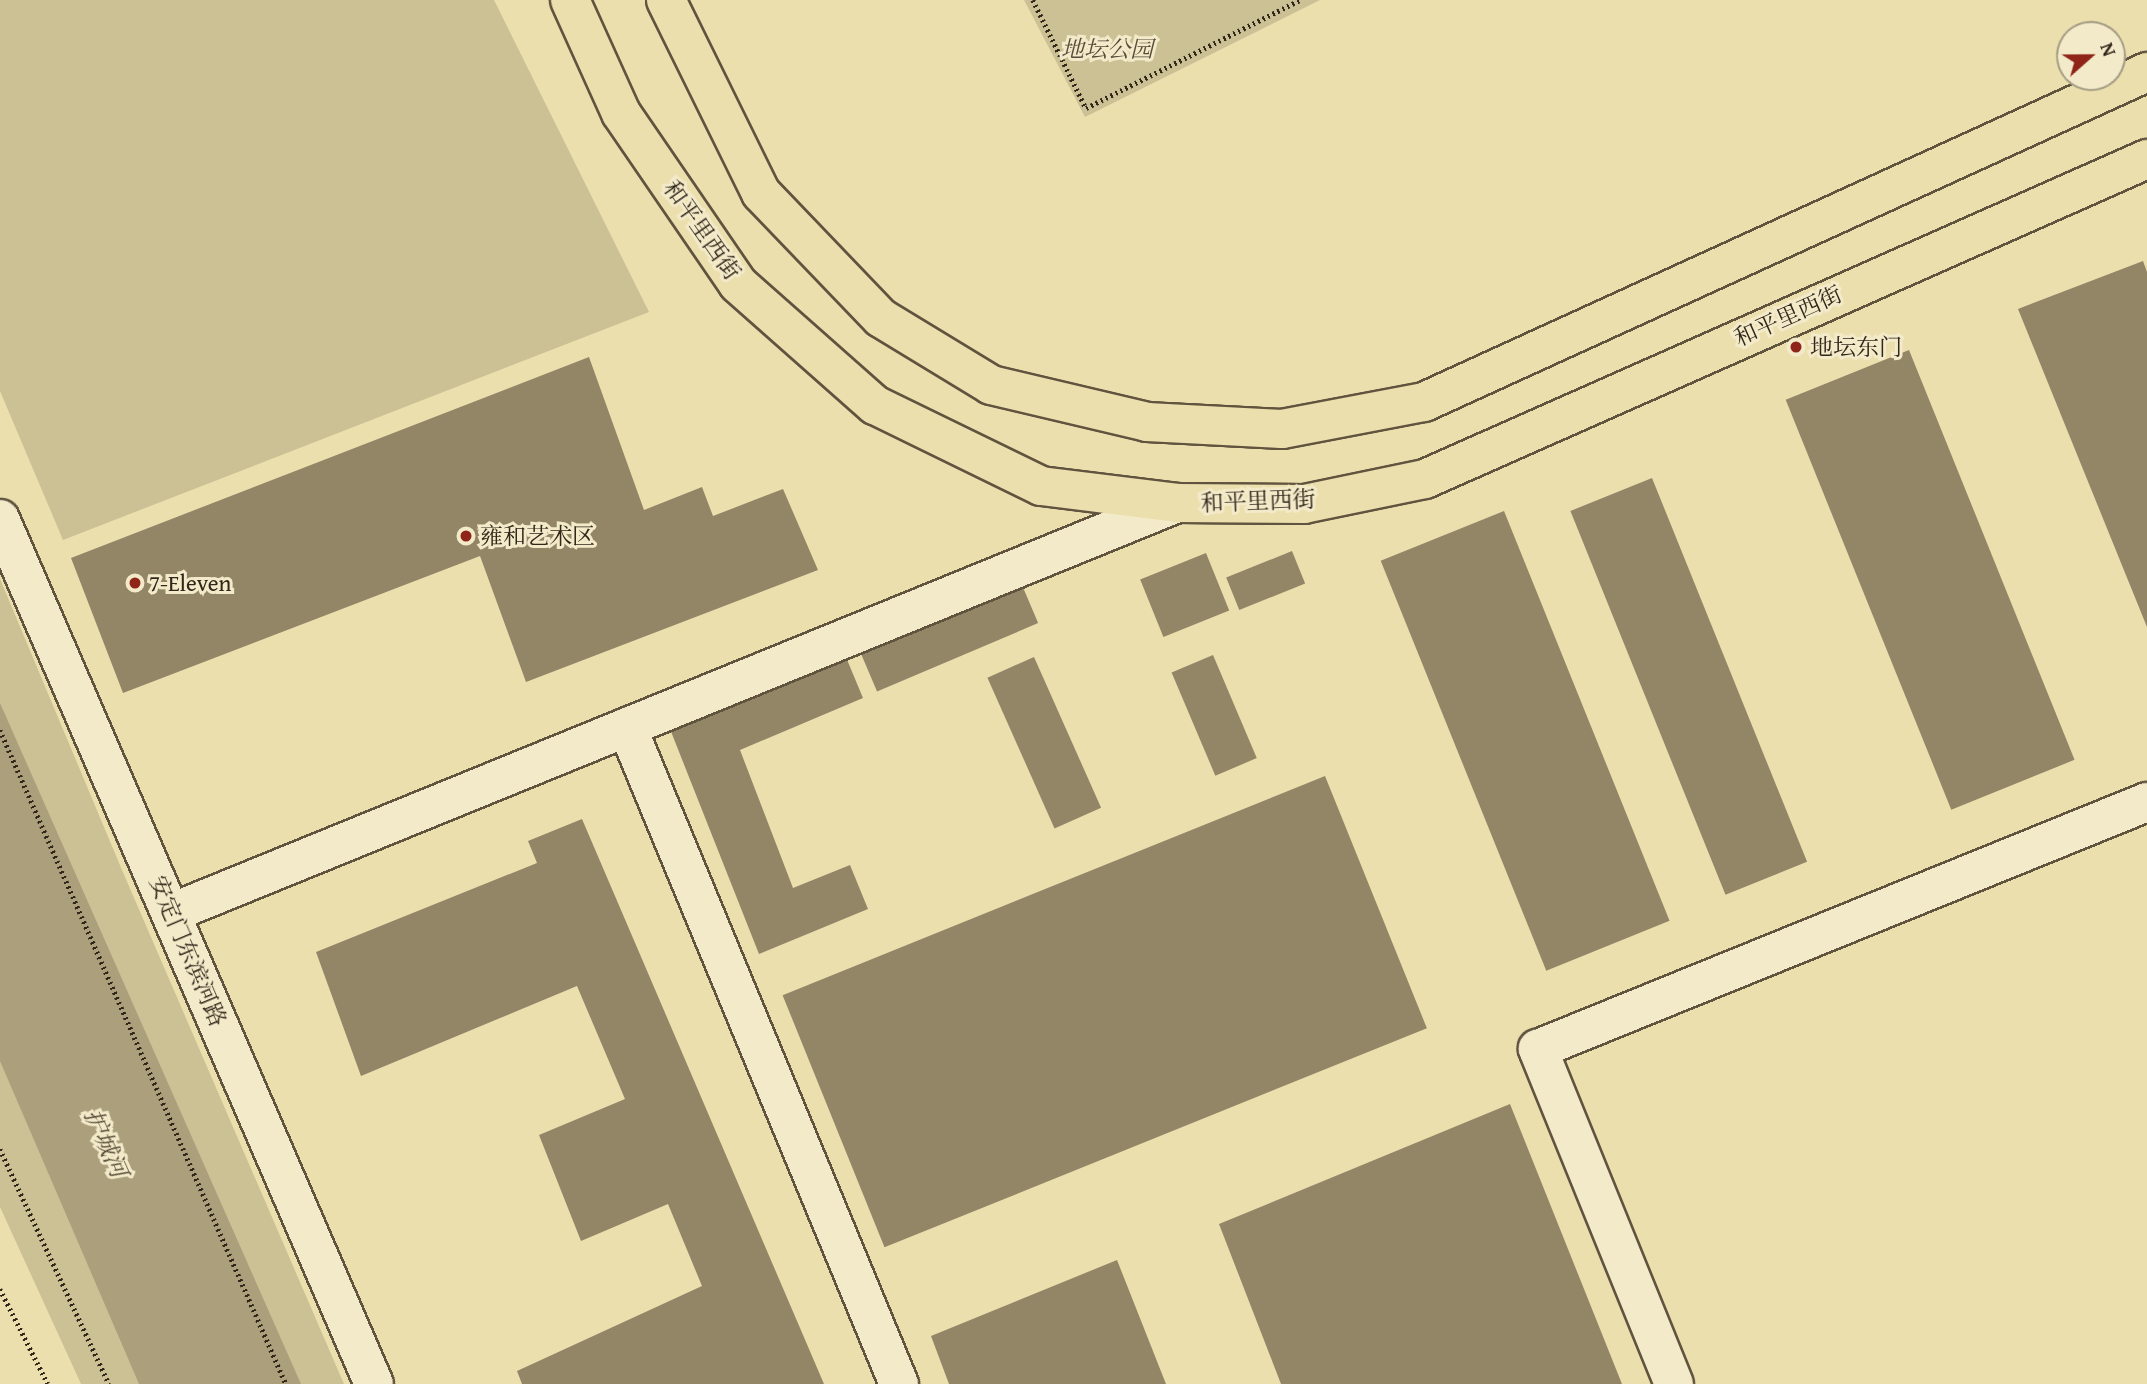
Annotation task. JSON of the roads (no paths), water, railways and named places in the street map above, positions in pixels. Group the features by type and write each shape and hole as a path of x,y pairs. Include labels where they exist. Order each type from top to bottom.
{"main road":[{"name":"和平里西街","path":"570,0 621,113 738,284 875,405 1041,486 1177,503 1304,504 1425,479 2147,159"},
{"path":"666,0 761,193 880,318 992,385 1147,422 1282,429 1424,402 2147,72"}],"street":[{"path":"171,913 1177,503"},
{"name":"安定门东滨河路","path":"0,519 374,1384"},
{"path":"627,727 899,1384"},
{"path":"1674,1384 1538,1049 2147,802"}],"water":[{"name":"护城河","path":"0,703 301,1384 139,1384 0,1061"}],"place":[{"name":"地坛东门","path":"1796,347"},
{"name":"雍和艺术区","path":"466,536"},
{"name":"7-Eleven","path":"135,583"}],"park label":[{"name":"地坛公园","path":"1107,49"}]}
